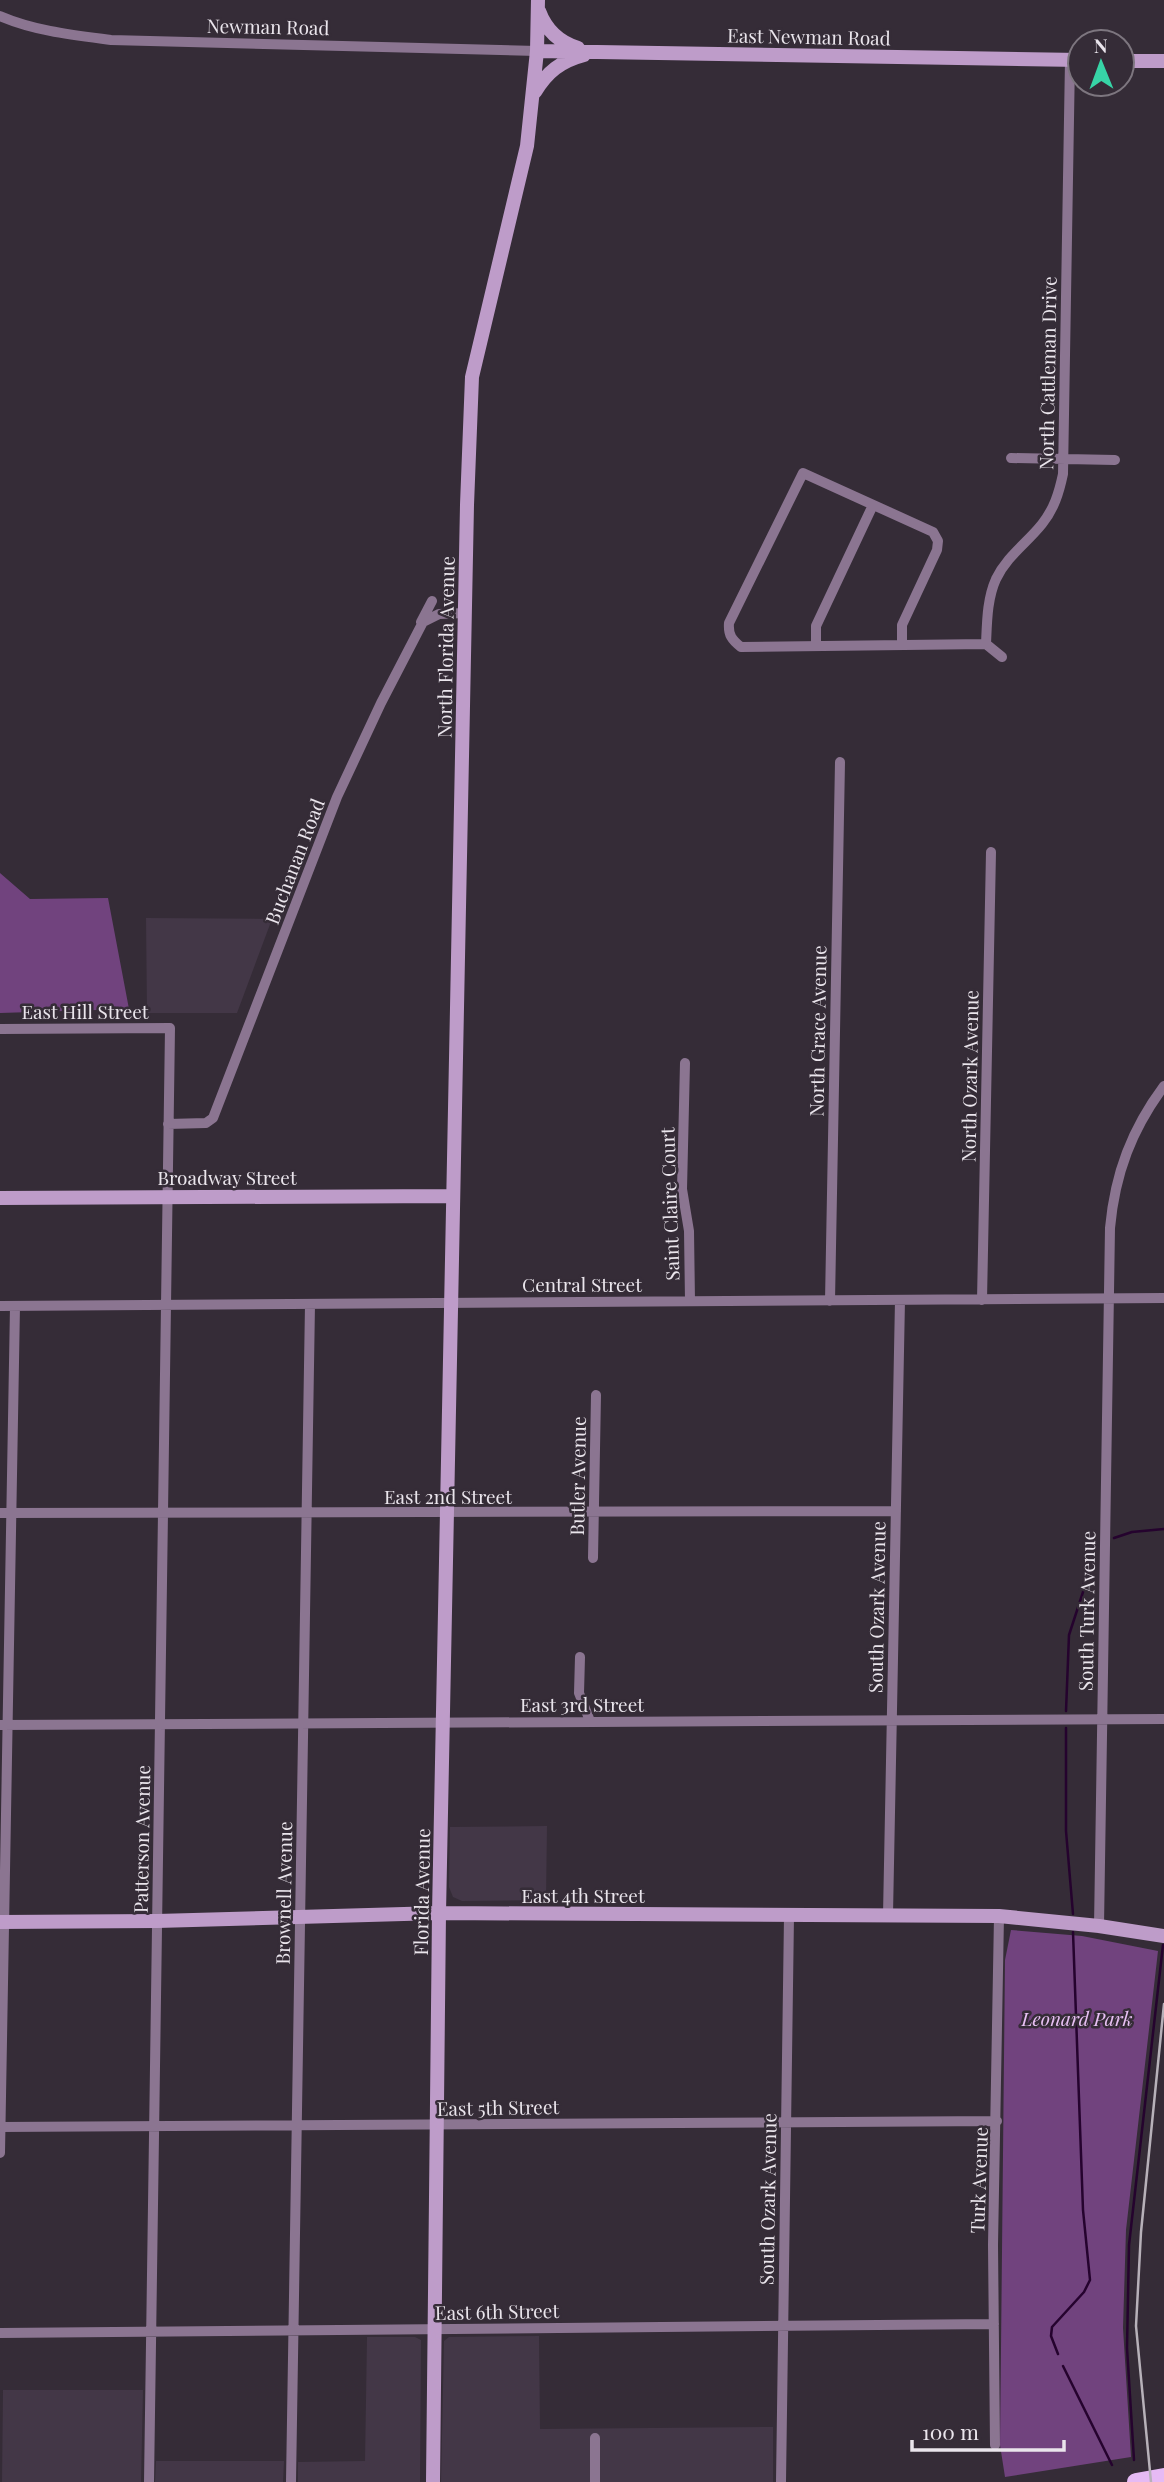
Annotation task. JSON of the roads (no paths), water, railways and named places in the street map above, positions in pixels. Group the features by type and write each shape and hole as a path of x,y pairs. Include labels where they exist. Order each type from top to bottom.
{"main road":[{"path":"1136,2482 1164,2477"}],"street":[{"name":"North Florida Avenue","path":"451,1303 472,377 527,146 537,51 538,4"},
{"path":"538,4 548,28 560,41 600,52"},
{"name":"Newman Road","path":"0,16 18,24 111,40 537,51"},
{"name":"East Newman Road","path":"537,51 1066,60"},
{"path":"533,96 544,79 562,63 600,52"},
{"path":"1136,61 1164,61"},
{"name":"North Cattleman Drive","path":"986,644 989,607 996,580 1005,564 1052,510 1061,484 1074,98"},
{"path":"1011,458 1115,460"},
{"path":"902,645 902,625 937,550 938,541 933,532 803,473 729,623 729,635 741,647 986,644 1002,657"},
{"path":"816,646 816,626 873,505"},
{"path":"420,625 432,601"},
{"path":"420,625 434,615 465,613"},
{"name":"Buchanan Road","path":"168,1124 205,1124 214,1118 337,797 420,625"},
{"name":"North Grace Avenue","path":"830,1301 840,762"},
{"name":"North Ozark Avenue","path":"982,1300 991,852"},
{"name":"East Hill Street","path":"0,1028 170,1028"},
{"name":"Patterson Avenue","path":"149,2482 170,1028"},
{"name":"Saint Claire Court","path":"685,1063 682,1189 689,1231 690,1301"},
{"name":"South Turk Avenue","path":"1099,1926 1111,1215 1128,1146 1144,1113 1164,1086"},
{"name":"Broadway Street","path":"0,1198 453,1196"},
{"name":"Central Street","path":"0,1306 1164,1298"},
{"name":"South Ozark Avenue","path":"888,1915 900,1300"},
{"name":"Florida Avenue","path":"433,2482 439,1913 451,1303"},
{"name":"Brownell Avenue","path":"290,2482 310,1304"},
{"path":"0,2153 5,1513 15,1306"},
{"name":"Butler Avenue","path":"593,1558 596,1395"},
{"name":"East 2nd Street","path":"5,1513 896,1511"},
{"path":"580,1657 580,1699 590,1721"},
{"name":"East 3rd Street","path":"4,1724 1164,1720"},
{"name":"East 4th Street","path":"1,1922 157,1921 439,1913 999,1916 1099,1926 1164,1936"},
{"name":"South Ozark Avenue","path":"781,2482 789,1916"},
{"name":"Turk Avenue","path":"995,2445 993,2245 999,1916"},
{"name":"East 5th Street","path":"0,2127 997,2121"},
{"name":"East 6th Street","path":"0,2333 994,2324"},
{"path":"595,2438 595,2482"}],"waterway":[{"path":"1114,1538 1132,1532 1164,1529"},
{"path":"1066,1711 1069,1635 1083,1592 1086,1560 1092,1553"},
{"path":"1066,1728 1066,1831 1073,1914"},
{"path":"1058,2354 1051,2336 1052,2327 1084,2292 1090,2280 1083,2210 1073,1932"},
{"path":"1134,2460 1127,2348 1129,2245 1163,1945"},
{"path":"1063,2366 1112,2465"}],"railway":[{"path":"1151,2482 1136,2326 1141,2232 1164,2004"}],"park label":[{"name":"Leonard Park","path":"1077,2018"}]}
